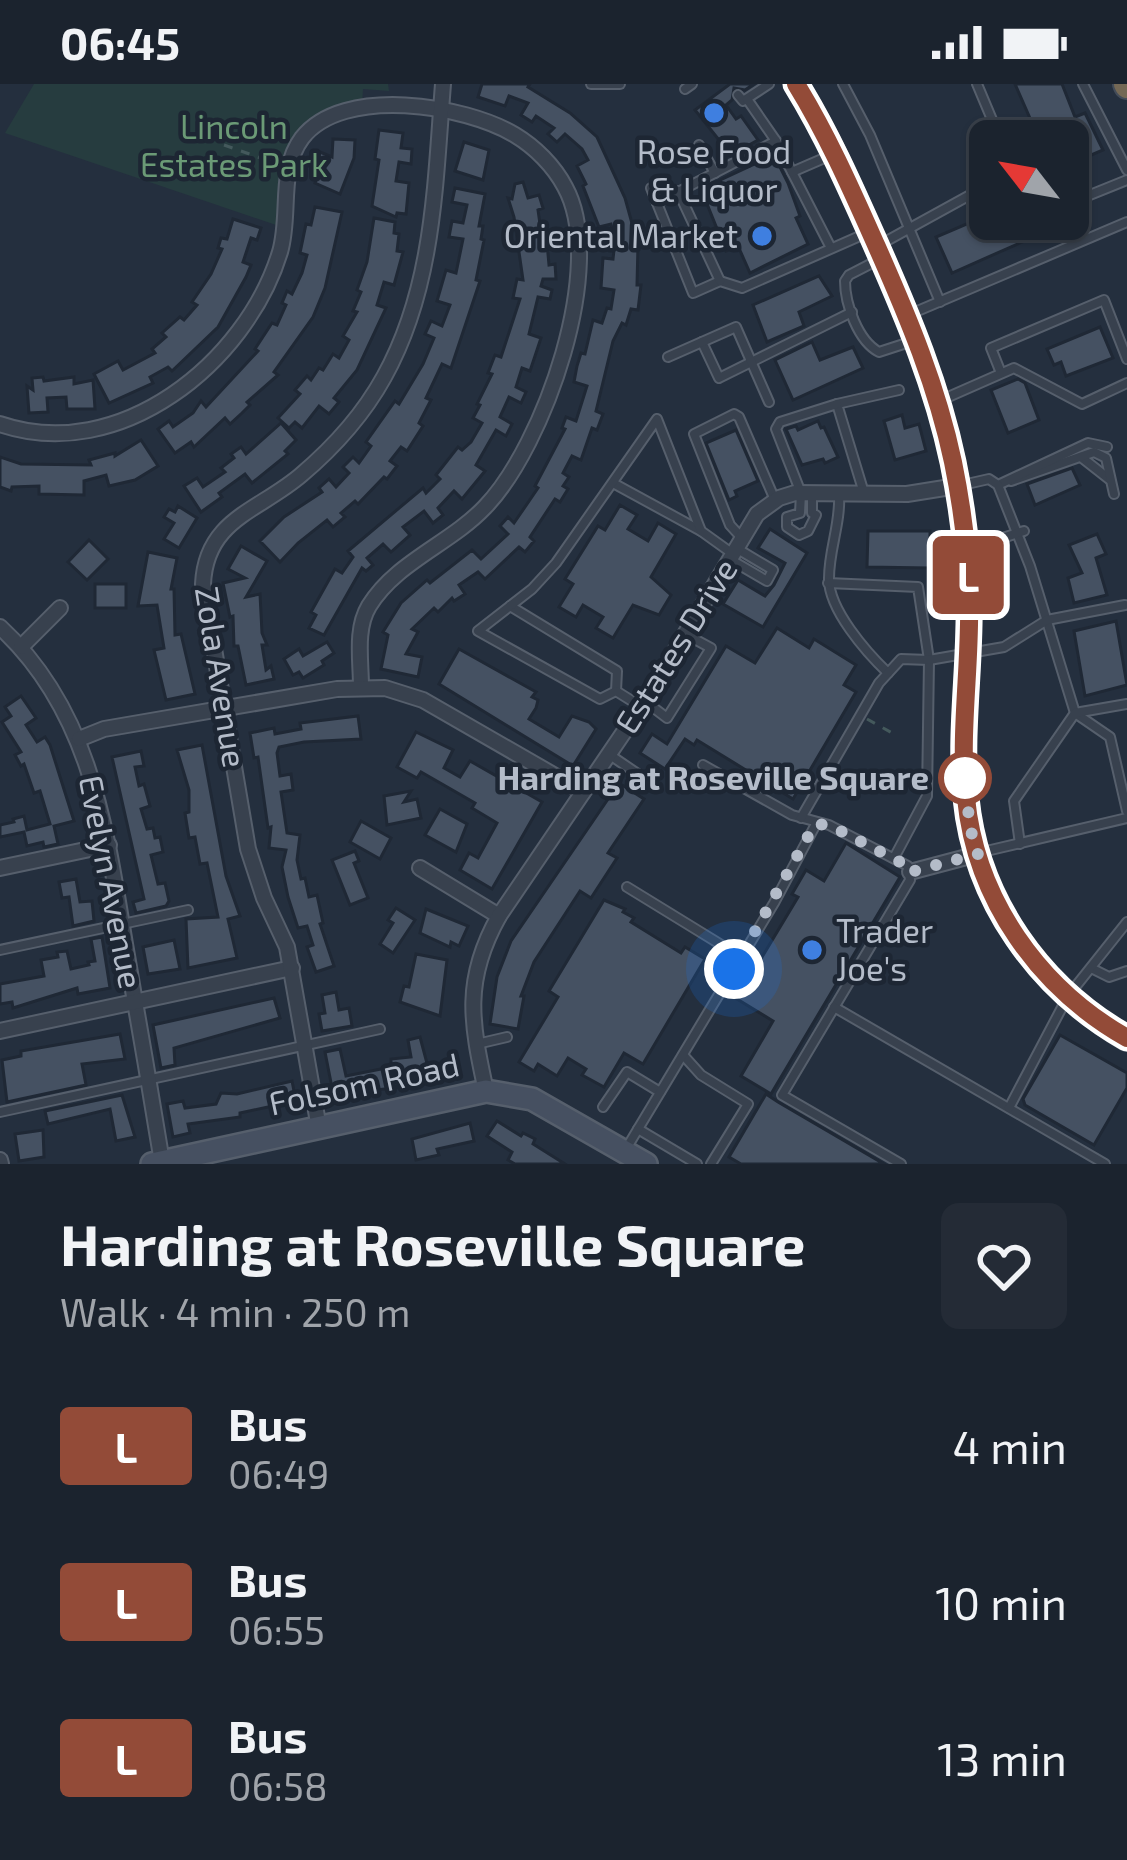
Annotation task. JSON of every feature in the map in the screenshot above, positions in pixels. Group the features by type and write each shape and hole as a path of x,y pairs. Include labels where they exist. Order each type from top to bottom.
{"main road":[{"path":"796,84 836,153 907,315 938,402 966,550 965,784 978,854 995,901 1020,945 1068,996 1127,1039"},
{"name":"Folsom Road","path":"157,1163 486,1091 532,1099 646,1164"}],"street":[{"name":"Zola Avenue","path":"319,1128 292,968 251,861 203,584 209,549 232,522 322,457 383,379 415,308 425,270 443,84"},
{"path":"0,424 63,434 110,424 181,388 219,357 250,319 271,275 285,230 289,167 304,135 334,112 375,105 441,111 511,133 551,166 575,210 582,264 551,391 517,469 482,511 400,571 369,605 360,635 362,687"},
{"path":"775,500 807,493 907,494 957,486"},
{"name":"Estates Drive","path":"486,1091 476,1044 473,981 483,946 643,704 758,514 775,500"},
{"path":"21,647 60,608"},
{"name":"Evelyn Avenue","path":"0,627 53,689 79,739 109,845 157,1163"},
{"path":"79,739 104,729 225,708 362,687 385,688 423,700 583,792"},
{"path":"0,868 109,845"},
{"path":"910,872 978,854"},
{"path":"420,868 499,916"},
{"path":"0,1031 292,968"}],"lane":[{"path":"591,84 620,84"},
{"path":"769,84 749,93 831,248"},
{"path":"843,84 940,302"},
{"path":"977,84 992,120"},
{"path":"1083,84 1127,170"},
{"path":"657,203 776,141"},
{"path":"699,146 715,173"},
{"path":"792,172 836,153"},
{"path":"1089,196 1127,180"},
{"path":"651,188 693,293 720,281 742,288 831,248 876,245"},
{"path":"678,191 720,281"},
{"path":"917,340 873,350 852,312 845,281 876,245 969,195"},
{"path":"907,315 1127,222"},
{"path":"1001,374 991,348 1104,300 1127,359"},
{"path":"702,342 719,378 852,312"},
{"path":"668,357 736,327 769,401"},
{"path":"938,402 1014,368 1082,404 1127,382"},
{"path":"807,493 800,513 787,517 787,527 799,535 808,531 816,515 812,513 807,493 776,429 780,422 899,390"},
{"path":"837,404 864,494"},
{"path":"613,483 701,532 735,550 773,570 767,581 735,550 730,525 694,434 734,414 739,417 775,500"},
{"path":"616,691 600,699 478,631 556,563 657,419 701,532"},
{"path":"1011,481 1088,443 1107,447"},
{"path":"998,485 1089,452 1101,454 1111,471 1114,494"},
{"path":"957,486 989,478 998,485 1020,533 1075,713 1110,737 1127,815 978,854"},
{"path":"839,494 841,517 828,583 857,642 888,674"},
{"path":"966,550 1020,533"},
{"path":"969,589 999,578"},
{"path":"828,583 918,587 929,660 927,796 893,859"},
{"path":"800,818 861,715 901,659 929,660 1004,647 1047,620 1125,605"},
{"path":"510,606 617,671 616,691"},
{"path":"616,691 668,718 711,648 685,634"},
{"path":"1020,844 1014,801 1075,713 1127,704"},
{"path":"609,754 654,784"},
{"path":"703,765 800,818 829,825 908,866 910,880 782,1095 901,1164"},
{"path":"625,1151 815,824"},
{"path":"627,887 741,957"},
{"path":"0,950 188,910"},
{"path":"1009,1108 1068,996 1127,922"},
{"path":"1090,968 1109,977 1127,971"},
{"path":"834,1007 1105,1164"},
{"path":"0,1112 380,1029"},
{"path":"476,1044 507,1037"},
{"path":"682,1055 701,1076 748,1104 711,1164"},
{"path":"603,1107 627,1072 660,1092"},
{"path":"638,1130 697,1164"}],"path":[{"path":"224,145 289,167"},
{"path":"861,715 894,734"}],"green space":[{"name":"Lincoln Estates Park","path":"34,84 388,84 389,91 363,89 362,106 339,115 309,137 294,167 285,228 5,133"}],"building":[{"path":"482,84 530,84 597,137 625,198 638,245 637,285 641,285 638,310 631,309 613,341 596,411 603,414 597,430 592,428 581,460 572,456 563,473 569,477 563,486 568,489 560,502 555,499 525,552 519,547 485,579 478,572 459,585 465,594 452,598 438,612 434,608 412,629 418,632 406,654 422,657 418,677 381,669 388,635 383,632 401,603 427,580 430,583 472,550 481,559 508,534 500,526 508,517 514,523 538,488 566,417 576,421 587,386 574,382 577,366 581,353 585,354 593,320 602,323 607,308 611,309 614,290 601,288 603,258 613,259 615,241 611,224 599,227 583,186 577,166 588,160 582,149 565,134 557,142 548,134 554,128 536,116 532,122 521,115 528,103 509,96 505,106 478,97"},
{"path":"730,84 754,84 745,90 734,88 726,105 736,119 741,116 758,140 731,155 695,110"},
{"path":"1015,84 1062,84 1075,117 1085,113 1088,120 1031,120"},
{"path":"1089,121 1103,150 1089,156"},
{"path":"379,130 403,133 401,148 412,149 411,164 399,162 396,181 409,183 406,214 396,217 372,206"},
{"path":"333,139 355,140 354,158 340,194 315,183 320,152 332,157"},
{"path":"464,142 489,150 483,180 455,171"},
{"path":"774,155 808,244 750,273 738,246 726,251 701,189"},
{"path":"523,182 528,198 539,195 541,231 553,230 554,243 547,243 556,279 543,279 541,286 552,290 550,299 538,297 529,334 541,338 530,371 522,368 516,387 526,392 521,403 509,397 500,417 512,424 506,436 496,430 476,465 485,471 462,499 454,491 438,508 443,515 433,523 424,511 403,527 410,535 391,552 383,544 367,558 373,565 366,571 362,568 324,635 309,628 316,615 311,612 335,569 342,573 353,557 348,551 423,488 426,493 458,447 462,450 471,442 482,423 473,418 477,404 492,374 488,373 495,355 501,357 520,299 513,298 517,279 523,280 508,198 512,199 515,184"},
{"path":"455,188 485,194 479,226 483,226 484,240 476,280 480,281 451,368 442,364 426,398 431,400 419,423 423,426 407,451 401,447 390,461 397,466 387,479 341,513 345,517 333,527 327,520 280,562 260,541 284,517 322,492 319,488 329,479 336,487 349,473 343,467 353,457 359,463 371,446 366,442 395,401 399,404 423,364 434,338 425,334 431,321 442,326 450,305 437,301 446,270 456,273 463,239 449,237 452,221 463,223 467,205 452,202"},
{"path":"315,207 342,212 325,288 313,317 274,372 278,375 247,402 250,405 242,413 230,424 225,418 194,447 191,442 175,453 158,429 169,421 173,427 201,401 206,407 258,351 272,323 277,325 287,291 292,294 302,273 307,255 300,253"},
{"path":"374,218 395,222 397,251 403,252 394,285 384,282 377,305 386,308 357,370 334,398 339,402 329,414 319,406 302,428 295,422 289,428 278,418 300,394 295,390 307,376 311,380 319,368 323,370 333,354 339,358 349,340 343,336 357,312 353,311 361,292 357,290"},
{"path":"233,219 261,228 257,240 251,238 243,262 251,265 246,277 218,327 172,371 168,367 150,377 153,383 109,403 94,374 118,361 123,370 155,353 152,349 166,337 162,333 197,305 192,302 211,274 222,249 218,248 221,238 227,239"},
{"path":"969,223 969,240 1027,240 952,273 936,237"},
{"path":"819,276 832,296 799,312 804,326 767,342 753,305"},
{"path":"1100,327 1113,358 1066,376 1061,362 1054,365 1047,349"},
{"path":"812,342 820,360 853,347 863,368 793,400 775,360"},
{"path":"43,377 44,381 74,377 74,384 93,380 95,409 67,409 66,397 47,398 48,412 29,413 27,386 33,390 32,378"},
{"path":"1018,379 1025,383 1039,420 1008,433 991,390"},
{"path":"902,415 905,428 919,424 926,451 895,460 884,421"},
{"path":"818,421 838,457 802,465 786,429 796,426 798,430"},
{"path":"281,423 296,440 285,451 288,454 252,483 245,474 201,512 184,486 197,478 203,487 225,472 221,468 234,458 231,454 241,447 246,454"},
{"path":"736,430 758,481 735,491 737,496 729,500 706,443"},
{"path":"141,440 158,466 135,480 109,486 106,475 84,481 84,495 39,494 39,486 12,487 11,491 0,487 0,457 21,464 91,465 89,460 115,456"},
{"path":"1072,468 1080,485 1035,505 1027,484"},
{"path":"620,505 637,515 628,529 648,541 658,523 676,534 651,577 671,595 659,615 633,605 613,638 596,628 603,617 583,605 576,617 559,607 573,584 565,579 598,526 605,530"},
{"path":"178,506 197,518 179,548 164,539 174,523 164,517"},
{"path":"770,529 807,553 763,627 723,604 738,580 765,596 774,585 785,563 758,548"},
{"path":"868,531 930,531 930,568 867,567"},
{"path":"1097,534 1106,554 1096,558 1107,595 1074,603 1068,578 1082,573 1069,545"},
{"path":"89,540 108,559 87,580 68,562"},
{"path":"241,546 267,561 246,597 260,594 266,670 271,666 274,679 246,685 223,583 245,578 228,569"},
{"path":"148,552 177,558 171,589 175,635 181,634 195,694 166,700 154,650 164,648 157,605 138,606"},
{"path":"95,584 126,584 126,608 95,608"},
{"path":"1116,621 1127,685 1085,696 1074,631"},
{"path":"777,628 809,648 814,639 856,665 844,685 856,692 793,799 697,740 694,745 685,739 665,769 640,753 652,734 667,744 726,646 755,663"},
{"path":"327,642 334,653 322,661 324,665 303,678 299,672 293,675 284,659 299,649 303,656"},
{"path":"459,649 536,692 532,697 538,700 536,708 529,719 559,737 572,716 596,729 573,766 439,684"},
{"path":"21,696 36,718 26,725 37,742 45,737 50,745 74,821 54,826 58,844 44,847 43,842 27,846 24,832 0,837 0,825 24,816 27,830 50,824 40,791 34,793 24,764 15,755 21,752 2,722 11,716 5,707"},
{"path":"358,716 361,739 304,742 279,747 277,753 280,776 291,774 293,790 281,792 287,833 300,835 301,879 305,878 309,897 317,895 320,924 334,966 316,972 307,947 313,945 307,926 298,928 288,897 282,867 286,850 269,848 271,827 250,733 274,728 275,734 301,729 300,723"},
{"path":"416,732 453,750 444,768 460,777 470,761 542,802 492,889 460,870 469,853 478,858 497,823 472,808 475,803 421,772 417,778 397,767"},
{"path":"202,745 226,876 240,916 228,919 237,958 188,968 186,919 218,917 207,863 200,864 195,837 189,838 185,813 189,812 189,790 177,750"},
{"path":"141,751 144,766 135,767 150,806 141,809 147,829 153,828 155,838 160,837 163,852 151,855 158,884 165,883 169,901 166,906 136,913 133,902 144,899 112,757"},
{"path":"619,783 644,799 608,853 617,858 591,898 580,891 534,962 521,996 518,1029 490,1024 497,977 511,941"},
{"path":"411,791 404,802 417,799 421,818 387,825 384,796"},
{"path":"440,809 467,824 456,852 425,835"},
{"path":"361,821 391,838 380,859 350,842"},
{"path":"846,843 900,877 771,1094 741,1076 773,1021 737,999 798,897 792,894 806,870 824,881"},
{"path":"355,851 359,861 354,863 368,898 350,905 332,860"},
{"path":"76,879 80,902 92,901 94,921 73,926 69,897 62,898 59,882"},
{"path":"604,900 625,909 634,918 631,922 681,953 685,947 705,959 643,1064 624,1053 604,1087 582,1075 586,1069 568,1058 557,1076 538,1064 534,1071 519,1062 558,997 549,991"},
{"path":"396,908 415,920 393,953 380,944"},
{"path":"426,909 468,926 459,946 451,942 450,947 420,933"},
{"path":"102,937 110,988 78,994 77,988 13,1008 12,1002 0,1004 0,984 44,976 41,960 58,957 57,952 67,951 71,969 89,965 95,961 91,939"},
{"path":"174,940 180,969 148,974 143,947"},
{"path":"416,954 447,960 440,1016 400,1002 404,986 409,987"},
{"path":"336,992 339,1010 349,1008 352,1026 322,1031 322,995"},
{"path":"274,998 280,1018 174,1048 175,1065 161,1068 153,1025"},
{"path":"120,1034 125,1059 82,1064 86,1085 7,1102 2,1060 21,1056 21,1051"},
{"path":"1060,1035 1127,1073 1127,1088 1094,1145 1025,1105 1023,1099"},
{"path":"420,1037 428,1067 402,1072 403,1087 335,1103 325,1052 340,1049 346,1076 391,1067 391,1059 411,1057 408,1040"},
{"path":"292,1081 296,1101 240,1113 240,1117 188,1124 190,1133 173,1137 167,1104 183,1101 185,1108 216,1104 221,1093 237,1094"},
{"path":"766,1094 884,1164 741,1164 729,1157"},
{"path":"122,1095 135,1137 116,1141 110,1109 48,1124 45,1111"},
{"path":"497,1121 535,1139 533,1144 565,1164 508,1160 512,1152 487,1136"},
{"path":"470,1123 474,1141 437,1149 439,1155 416,1160 412,1139"},
{"path":"43,1130 44,1157 19,1161 15,1134"}],"bus line":[{"name":"L","path":"796,84 836,153 919,343 949,445 961,509 969,600 966,798 985,876 995,901 1035,964 1079,1006 1127,1038"}],"place":[{"name":"Rose Food & Liquor","path":"714,113"},
{"name":"Oriental Market","path":"762,236"},
{"name":"Harding at Roseville Square","path":"965,778"},
{"name":"Trader Joe's","path":"812,950"}],"route":[{"path":"734,969 815,824 829,825 908,866 910,872 978,854 970,828 964,770 965,778"}]}
